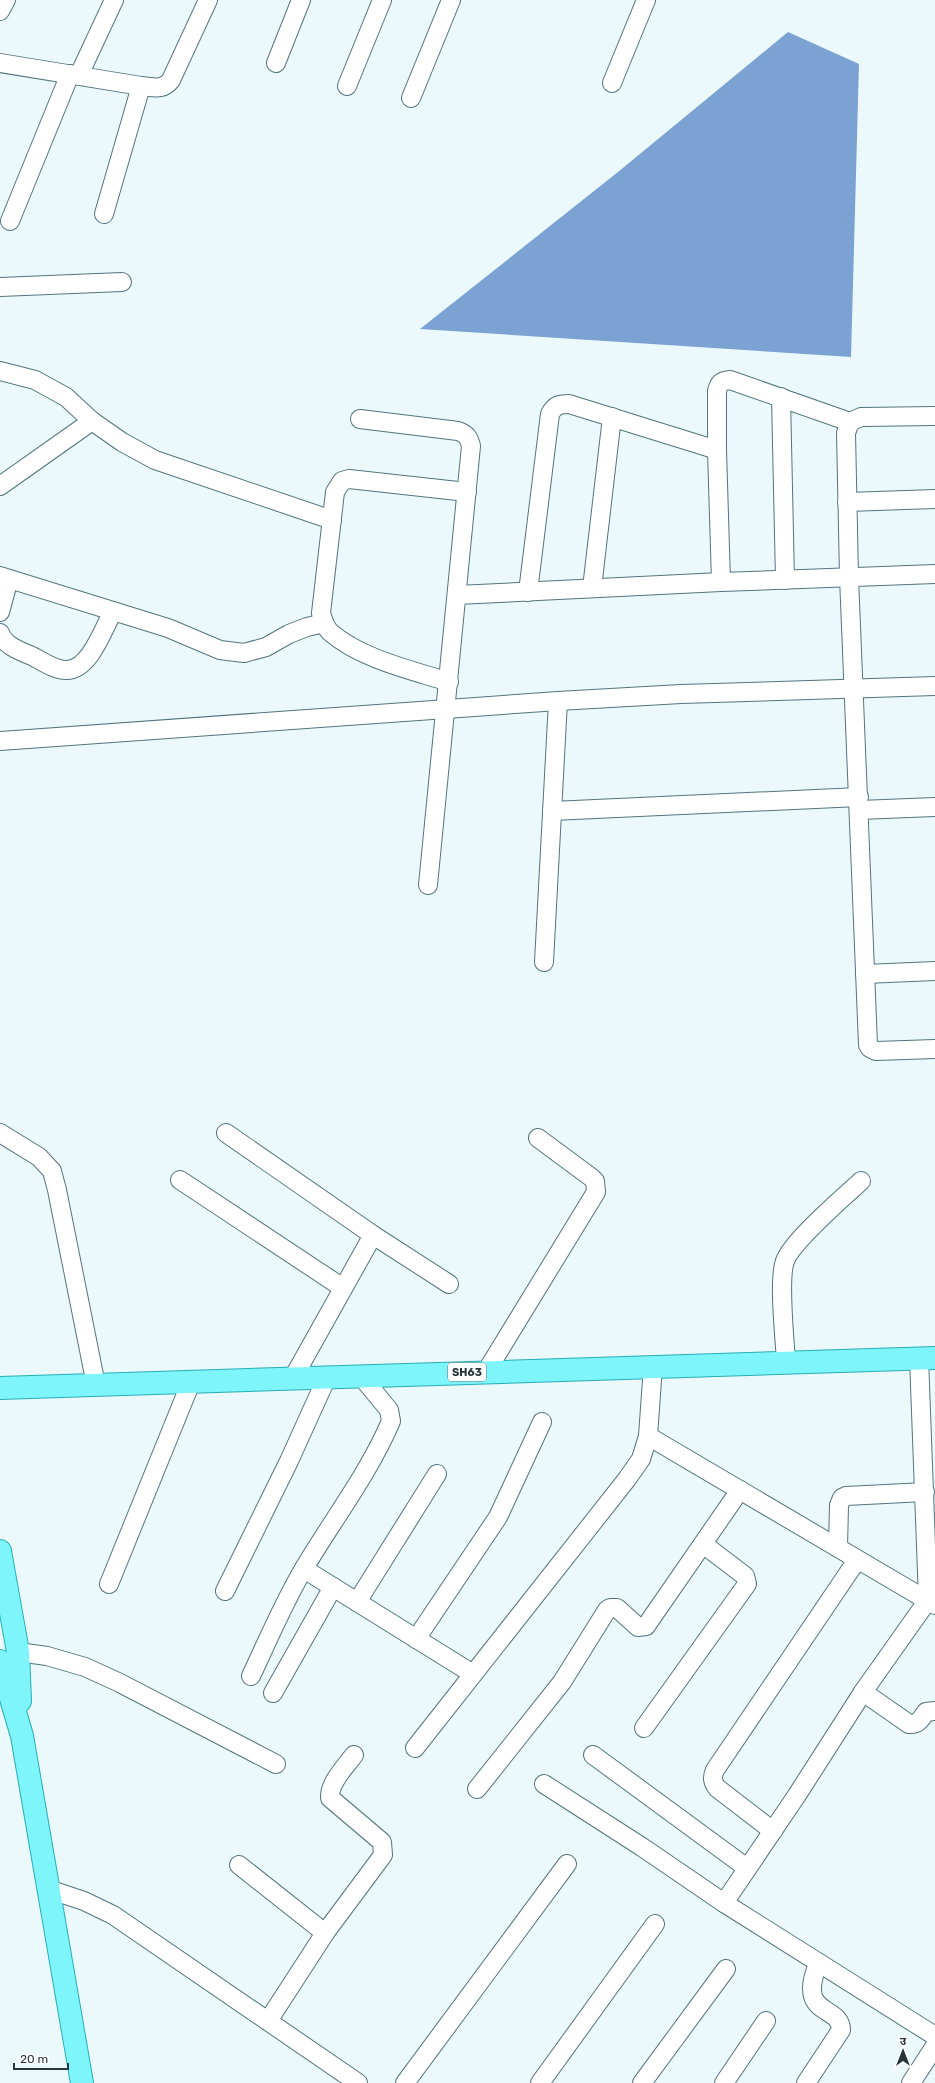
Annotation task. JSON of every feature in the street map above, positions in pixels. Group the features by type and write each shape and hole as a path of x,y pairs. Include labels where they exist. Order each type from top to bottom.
{"main road":[{"name":"SH63","path":"0,1388 927,1358"},
{"path":"0,1551 9,1657 82,2083"}],"street":[{"path":"0,12 6,0"},
{"path":"10,222 74,74 114,0"},
{"path":"0,63 141,86 159,88 167,86 208,0"},
{"path":"276,63 301,0"},
{"path":"347,86 382,0"},
{"path":"411,98 451,0"},
{"path":"612,82 646,0"},
{"path":"104,214 141,86"},
{"path":"0,287 122,282"},
{"path":"0,371 36,380 60,393 92,421 122,442 155,460 332,520"},
{"path":"721,582 717,450 719,384 730,380 850,422 861,417 935,416"},
{"path":"782,397 785,580"},
{"path":"528,592 550,414 554,407 561,404 569,404 717,450"},
{"path":"592,588 612,417"},
{"path":"360,419 465,434 469,439 471,446 447,708 428,885"},
{"path":"0,486 92,421"},
{"path":"850,422 846,433 849,577 867,1039 870,1048 876,1050 935,1049"},
{"path":"449,682 374,657 330,632 324,623 321,613 332,520 338,486 342,481 349,479 467,492"},
{"path":"847,502 935,499"},
{"path":"457,595 721,582 935,574"},
{"path":"0,612 4,578 168,628 220,650 244,653 266,646 306,627 324,623"},
{"path":"0,633 2,638 12,646 56,668 65,670 77,669 87,660 113,611"},
{"path":"0,741 558,701 854,688 935,686"},
{"path":"544,962 558,701"},
{"path":"552,811 859,804 935,807"},
{"path":"865,974 935,971"},
{"path":"0,1133 39,1157 52,1171 96,1385"},
{"path":"226,1133 373,1235 449,1284"},
{"path":"486,1372 596,1192 596,1181 538,1138"},
{"path":"180,1180 343,1288"},
{"path":"786,1362 782,1275 785,1261 802,1238 861,1181"},
{"path":"293,1378 373,1235"},
{"path":"724,1903 863,1692 932,1603 924,1492 927,1358"},
{"path":"415,1748 627,1479 640,1459 648,1436 653,1366"},
{"path":"251,1676 285,1604 304,1569 352,1493 391,1421 389,1410 361,1376"},
{"path":"225,1591 289,1461 327,1377"},
{"path":"109,1584 191,1382"},
{"path":"416,1639 498,1517 542,1422"},
{"path":"648,1436 932,1603"},
{"path":"357,1602 437,1474"},
{"path":"477,1789 562,1682 607,1610 610,1608 617,1608 638,1627 646,1626 740,1490"},
{"path":"838,1548 839,1505 842,1498 846,1496 924,1492"},
{"path":"644,1728 747,1584 745,1576 703,1544"},
{"path":"772,1831 717,1788 713,1783 713,1776 715,1770 857,1560"},
{"path":"304,1569 473,1674"},
{"path":"273,1693 333,1587"},
{"path":"9,1657 47,1656 85,1667 120,1683 276,1764"},
{"path":"863,1692 909,1724 913,1725 918,1722 926,1712 935,1711"},
{"path":"268,2022 325,1933 383,1855 384,1848 382,1842 330,1798 332,1785 354,1755"},
{"path":"593,1755 747,1868"},
{"path":"544,1784 818,1964 935,2036"},
{"path":"405,2083 567,1864"},
{"path":"239,1865 325,1933"},
{"path":"48,1889 84,1901 113,1915 358,2083"},
{"path":"540,2083 655,1924"},
{"path":"806,2083 841,2030 838,2020 819,2006 813,1998 811,1989 812,1978 818,1964"},
{"path":"642,2083 726,1969"},
{"path":"724,2083 766,2021"},
{"path":"911,2083 935,2046"}],"water":[{"path":"788,32 859,64 851,357 420,329 618,172"}]}
